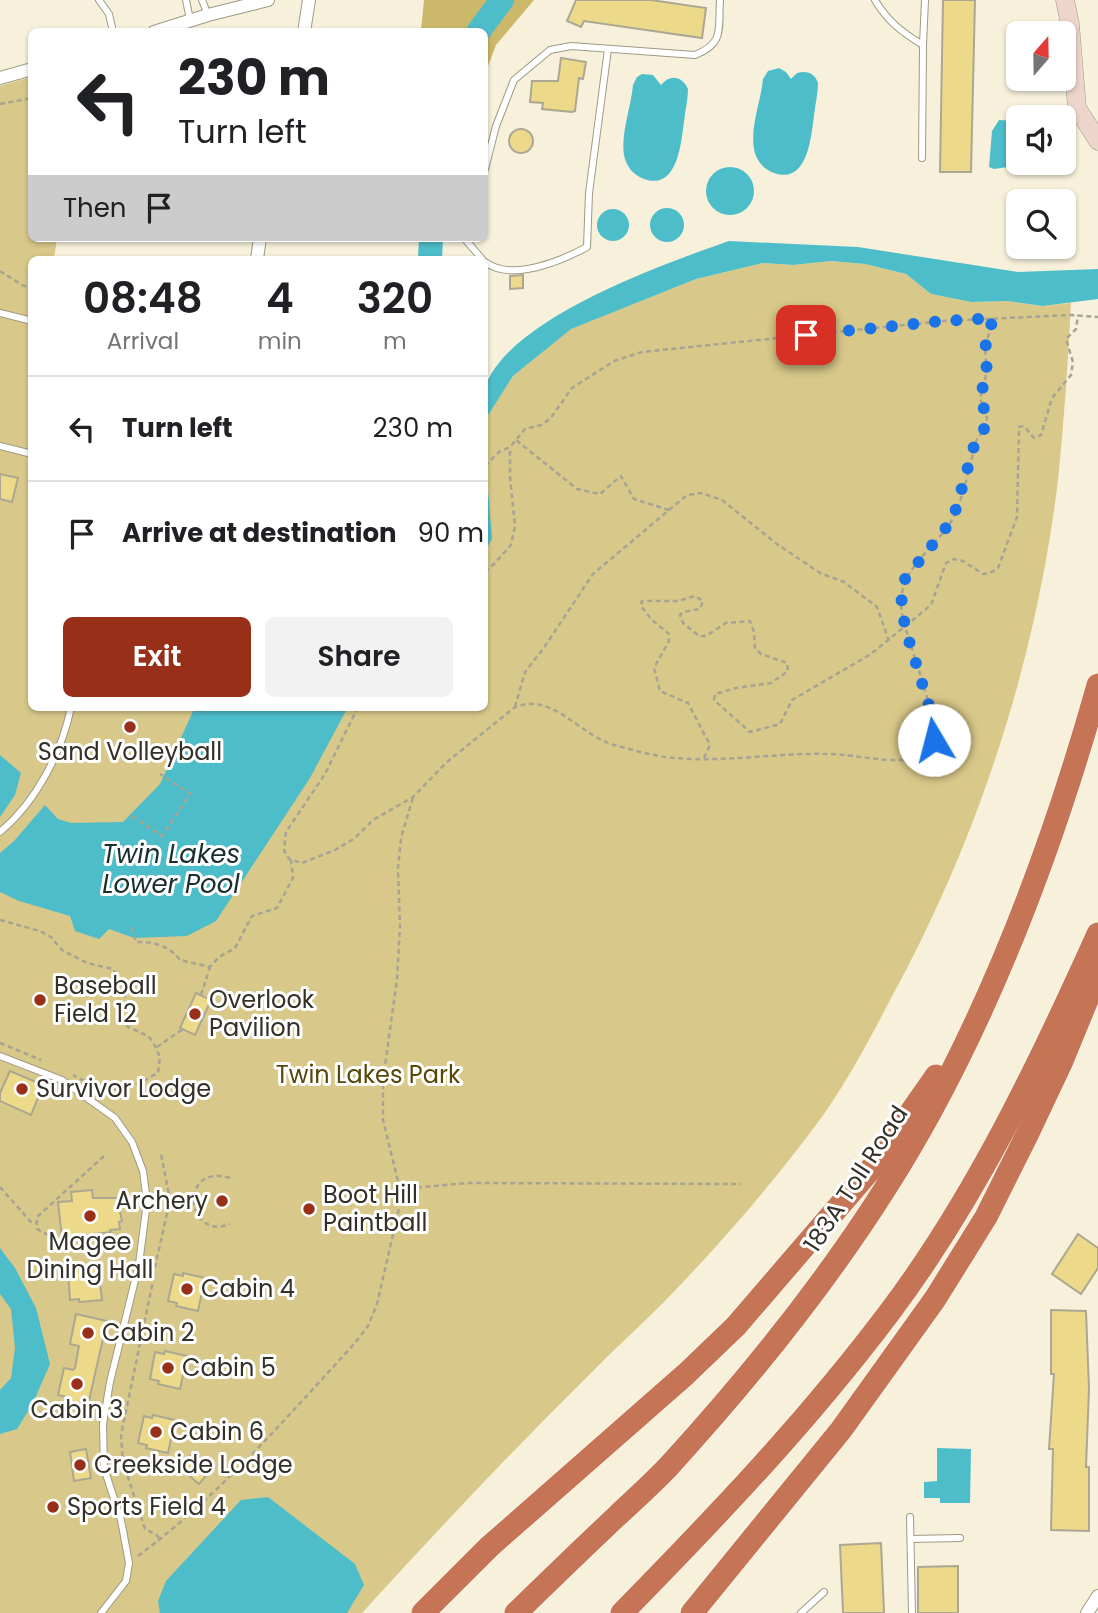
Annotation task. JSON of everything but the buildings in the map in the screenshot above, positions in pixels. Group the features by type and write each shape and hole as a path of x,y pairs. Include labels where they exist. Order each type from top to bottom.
{"highway":[{"name":"183A Toll Road","path":"516,1613 667,1468 752,1372 881,1194 931,1111 975,1023 1026,905 1078,758 1098,685"},
{"path":"622,1613 730,1504 814,1408 891,1311 961,1205 1058,1023 1098,933"},
{"path":"699,1610 890,1366 943,1288 986,1217 1062,1062 1094,983 1098,962"},
{"path":"423,1613 489,1547 676,1383 736,1326 871,1170 975,1023"}],"main road":[{"path":"1065,0 1070,24 1077,108 1098,141"}],"street":[{"path":"166,28 268,0"},
{"path":"305,28 309,0"},
{"path":"0,78 28,70"},
{"path":"1087,1613 1098,1596"}],"lane":[{"path":"99,0 110,14 112,28"},
{"path":"186,0 190,20"},
{"path":"202,0 208,15"},
{"path":"488,158 496,127 514,80 550,50 571,46 695,55 710,48 718,39 720,0"},
{"path":"875,0 881,11 901,32 923,45"},
{"path":"922,158 925,0"},
{"path":"488,264 506,269 539,267 561,261 587,247 589,193 608,49"},
{"path":"468,242 480,256"},
{"path":"0,313 28,320"},
{"path":"0,446 28,453"},
{"path":"0,832 21,811 50,767 67,727 70,711"},
{"path":"0,1056 62,1080 114,1118 132,1142 143,1171 147,1202 139,1264 110,1382 103,1424 104,1468 121,1520 129,1563 126,1581 101,1613"},
{"path":"910,1517 912,1613"},
{"path":"911,1539 960,1538"},
{"path":"802,1613 824,1592"}],"path":[{"path":"0,104 28,99"},
{"path":"0,271 28,287"},
{"path":"703,760 710,745 688,703 660,691 654,668 669,641 669,634 652,620 641,606 642,601 678,601 695,596 700,599 703,601 700,609 680,615 682,623 699,636 706,636 726,624 750,621 755,649 786,663 788,671 771,684 736,688 715,694 714,700 750,732 780,724 792,700 871,654 931,605 946,563 954,559 963,561 983,574 998,568 1017,517 1019,426 1024,426 1034,438 1041,435 1052,398 1071,375 1073,362 1066,340 1076,329 1078,316"},
{"path":"488,462 499,452 510,447 525,429 541,425 550,419 572,388 614,361 642,352 943,321 1098,317"},
{"path":"290,860 302,863 335,850 355,838 373,820 413,797 447,762 515,707 526,703 553,708 590,734 612,744 672,758 703,760 788,754 838,754 908,761 921,758 928,752 934,740 930,709 905,627 901,604 905,579 953,519 976,439 984,429 987,418 980,397 987,372 985,348 993,318"},
{"path":"516,440 577,489 600,494 621,476 634,499 669,510"},
{"path":"488,569 510,545 515,526 510,447"},
{"path":"515,707 525,672 593,574 687,495 701,493 722,500 777,544 820,573 844,582 877,607 890,640"},
{"path":"201,995 210,967 219,957 234,948 252,916 277,908 293,878 290,860 284,850 286,832 325,774 356,711"},
{"path":"132,816 162,836 190,794 160,774"},
{"path":"129,1563 175,1529 257,1449 368,1326 377,1304 400,1204 400,1189 383,1120 383,1080 397,979 400,927 398,868 401,838 413,797"},
{"path":"0,920 40,931 51,937 62,950 87,962 113,969 126,988 122,1018 128,1027 148,1036 160,1057 158,1073 131,1087 99,1089 70,1073"},
{"path":"132,927 136,942 146,941 160,945 180,960 210,967"},
{"path":"155,1048 183,1029"},
{"path":"0,1042 49,1064"},
{"path":"160,1540 157,1535 145,1530 123,1462 121,1435 170,1200 161,1154"},
{"path":"104,1156 37,1217 37,1229 60,1241 109,1238 112,1244 131,1249"},
{"path":"230,1178 214,1175 208,1177 199,1184 193,1200 196,1213 204,1221 220,1227 230,1224"},
{"path":"400,1189 467,1183 741,1184"},
{"path":"0,1187 31,1222 36,1223"},
{"path":"170,1200 193,1200"}],"green space":[{"name":"Twin Lakes Park","path":"28,78 28,242 56,242 54,256 28,256 28,711 488,711 488,403 496,402 513,376 570,329 696,279 763,263 793,265 831,261 865,264 906,274 931,294 971,302 1007,301 1043,306 1071,303 1058,480 1035,616 1018,682 999,748 950,877 922,939 867,1044 824,1114 727,1234 664,1302 595,1368 501,1465 362,1613 0,1613 0,86"}],"shaded area":[{"path":"424,0 534,0 496,45 488,66 488,28 421,28"}],"water":[{"path":"779,68 791,79 797,73 810,73 818,83 806,156 801,166 785,175 763,167 756,157 753,141 763,79 768,71"},
{"path":"642,74 653,75 661,85 668,79 676,78 688,89 676,162 671,172 655,181 633,173 624,155 625,129 633,85"},
{"path":"999,120 1006,120 1006,167 989,167 992,131"},
{"path":"730,167 747,174 754,191 747,208 730,215 713,208 706,191 713,174"},
{"path":"667,208 679,213 684,225 679,237 667,242 655,237 650,225 655,213"},
{"path":"613,209 624,214 629,225 624,236 613,241 602,236 597,225 602,214"},
{"path":"729,241 858,247 1018,272 1098,269 1098,299 1043,306 1007,301 971,302 931,294 906,274 865,264 831,261 793,265 763,263 696,279 571,329 513,376 488,415 488,382 500,362 524,338 592,297 667,264"},
{"path":"488,491 492,539 488,546"},
{"name":"Twin Lakes Lower Pool","path":"193,711 346,711 310,778 216,921 187,936 134,938 109,929 99,939 75,931 70,916 19,901 0,892 0,853 45,805 58,819 71,823 123,822 160,784"},
{"path":"0,755 21,773 15,795 0,817"},
{"path":"0,1248 15,1268 36,1308 50,1364 33,1403 17,1429 0,1434 0,1390 11,1378 15,1348 11,1309 0,1294"},
{"path":"937,1448 971,1449 970,1503 940,1503 940,1498 924,1498 924,1482 937,1481"},
{"path":"268,1497 355,1564 364,1585 347,1613 160,1613 158,1601 166,1581 241,1500"}],"waterway":[{"path":"481,28 502,0"},
{"path":"430,256 431,242"}],"place":[{"name":"Sand Volleyball","path":"130,727"},
{"name":"Baseball Field 12","path":"40,1000"},
{"name":"Overlook Pavilion","path":"195,1014"},
{"name":"Survivor Lodge","path":"22,1089"},
{"name":"Archery","path":"222,1201"},
{"name":"Boot Hill Paintball","path":"309,1209"},
{"name":"Magee Dining Hall","path":"90,1216"},
{"name":"Cabin 4","path":"187,1289"},
{"name":"Cabin 2","path":"88,1333"},
{"name":"Cabin 5","path":"168,1368"},
{"name":"Cabin 3","path":"77,1384"},
{"name":"Cabin 6","path":"156,1432"},
{"name":"Creekside Lodge","path":"80,1465"},
{"name":"Sports Field 4","path":"53,1507"}],"route":[{"path":"806,335 993,318 985,348 987,372 980,397 987,418 984,429 976,439 953,519 905,579 901,604 906,631 930,709 934,740"}]}
